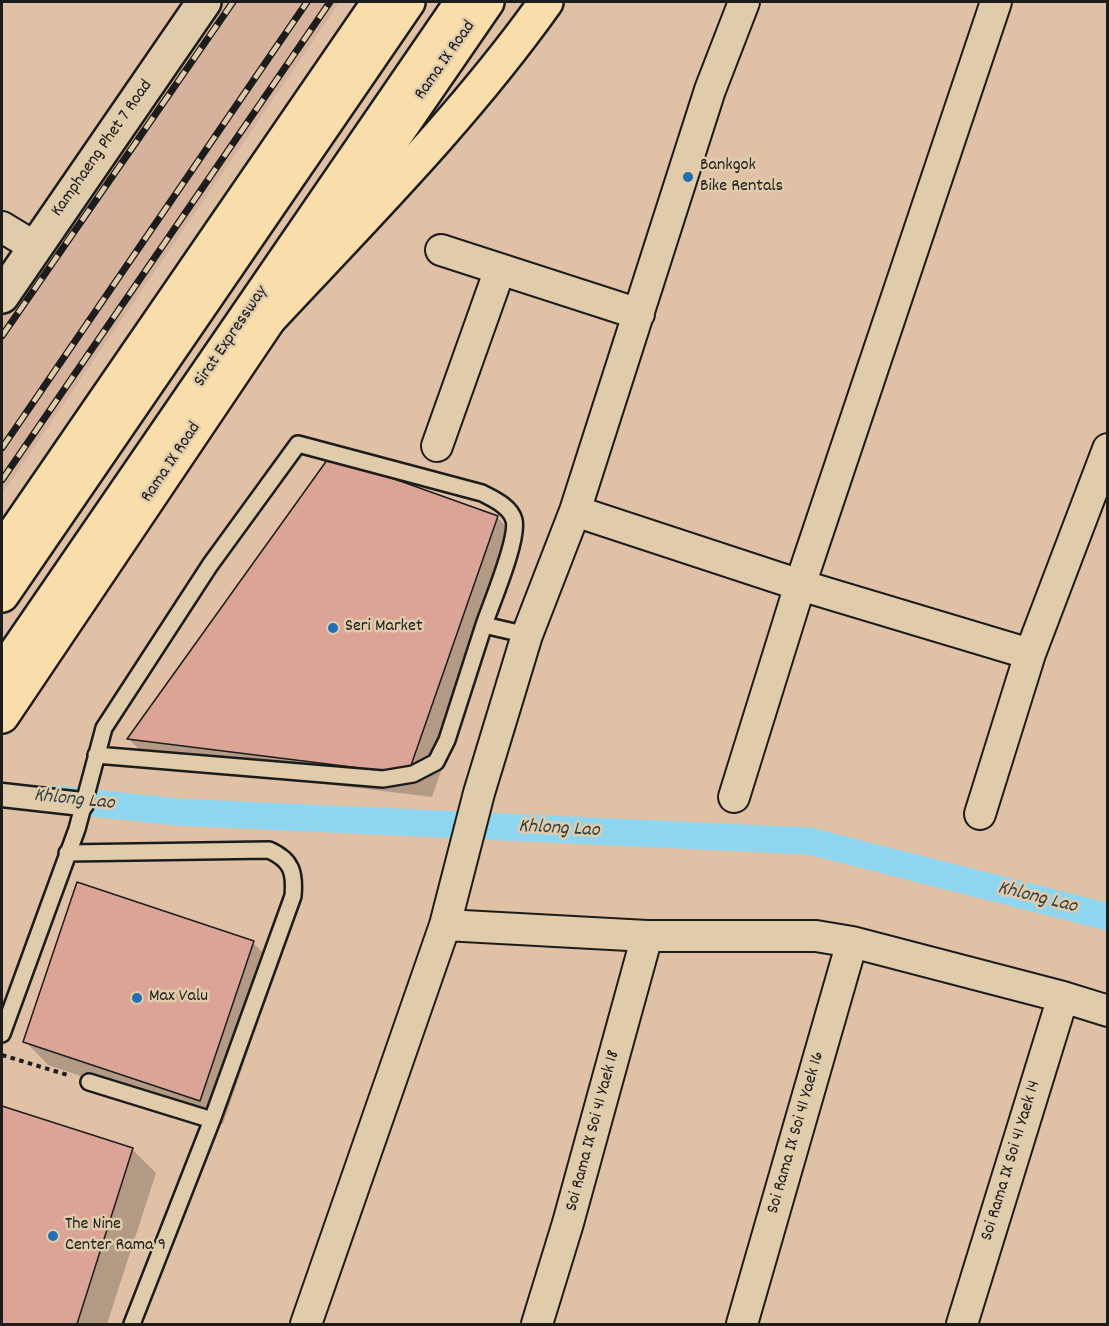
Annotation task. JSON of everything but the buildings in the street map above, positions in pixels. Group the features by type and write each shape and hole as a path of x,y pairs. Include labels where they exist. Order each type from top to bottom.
{"main road":[{"path":"2,550 379,2"},
{"path":"2,595 408,2"},
{"name":"Sirat Expressway","path":"2,673 462,2"},
{"name":"Rama IX Road","path":"2,716 486,2"},
{"path":"269,319 459,114 518,42 546,2"}],"street":[{"name":"Kamphaeng Phet 7 Road","path":"2,296 204,2"},
{"path":"306,1324 445,925 478,793 527,635 575,511 711,90 744,2"},
{"path":"734,797 800,585 996,2"},
{"path":"2,227 35,247"},
{"path":"441,250 639,314"},
{"path":"437,447 500,268"},
{"path":"980,813 1030,654 1107,449"},
{"path":"575,511 800,585 1030,654"},
{"path":"2,795 82,804"},
{"path":"445,925 647,936 816,936 852,942 1107,1011"},
{"name":"Soi Rama IX Soi 41 Yaek 18","path":"537,1324 568,1223 647,936"},
{"name":"Soi Rama IX Soi 41 Yaek 16","path":"742,1324 852,942"},
{"name":"Soi Rama IX Soi 41 Yaek 14","path":"962,1324 1062,997"}],"lane":[{"path":"2,1034 77,830 82,804 96,754 104,728 204,574 298,444 482,493 504,505 514,520 512,543 447,740 436,762 413,774 383,779 96,754"},
{"path":"484,625 527,635"},
{"path":"67,853 269,850 281,855 289,864 295,877 293,896 212,1120 132,1324"},
{"path":"89,1082 212,1120"}],"path":[{"path":"2,1055 89,1082"}],"shaded area":[{"path":"196,2 340,2 2,494 2,283"}],"waterway":[{"name":"Khlong Lao","path":"56,799 177,812 809,841 1108,917"}],"railway":[{"path":"2,336 233,2"},
{"path":"2,448 307,2"},
{"path":"2,480 330,2"}],"place":[{"name":"Bankgok Bike Rentals","path":"688,177"},
{"name":"Seri Market","path":"333,628"},
{"name":"Max Valu","path":"137,998"},
{"name":"The Nine Center Rama 9","path":"53,1236"}]}
